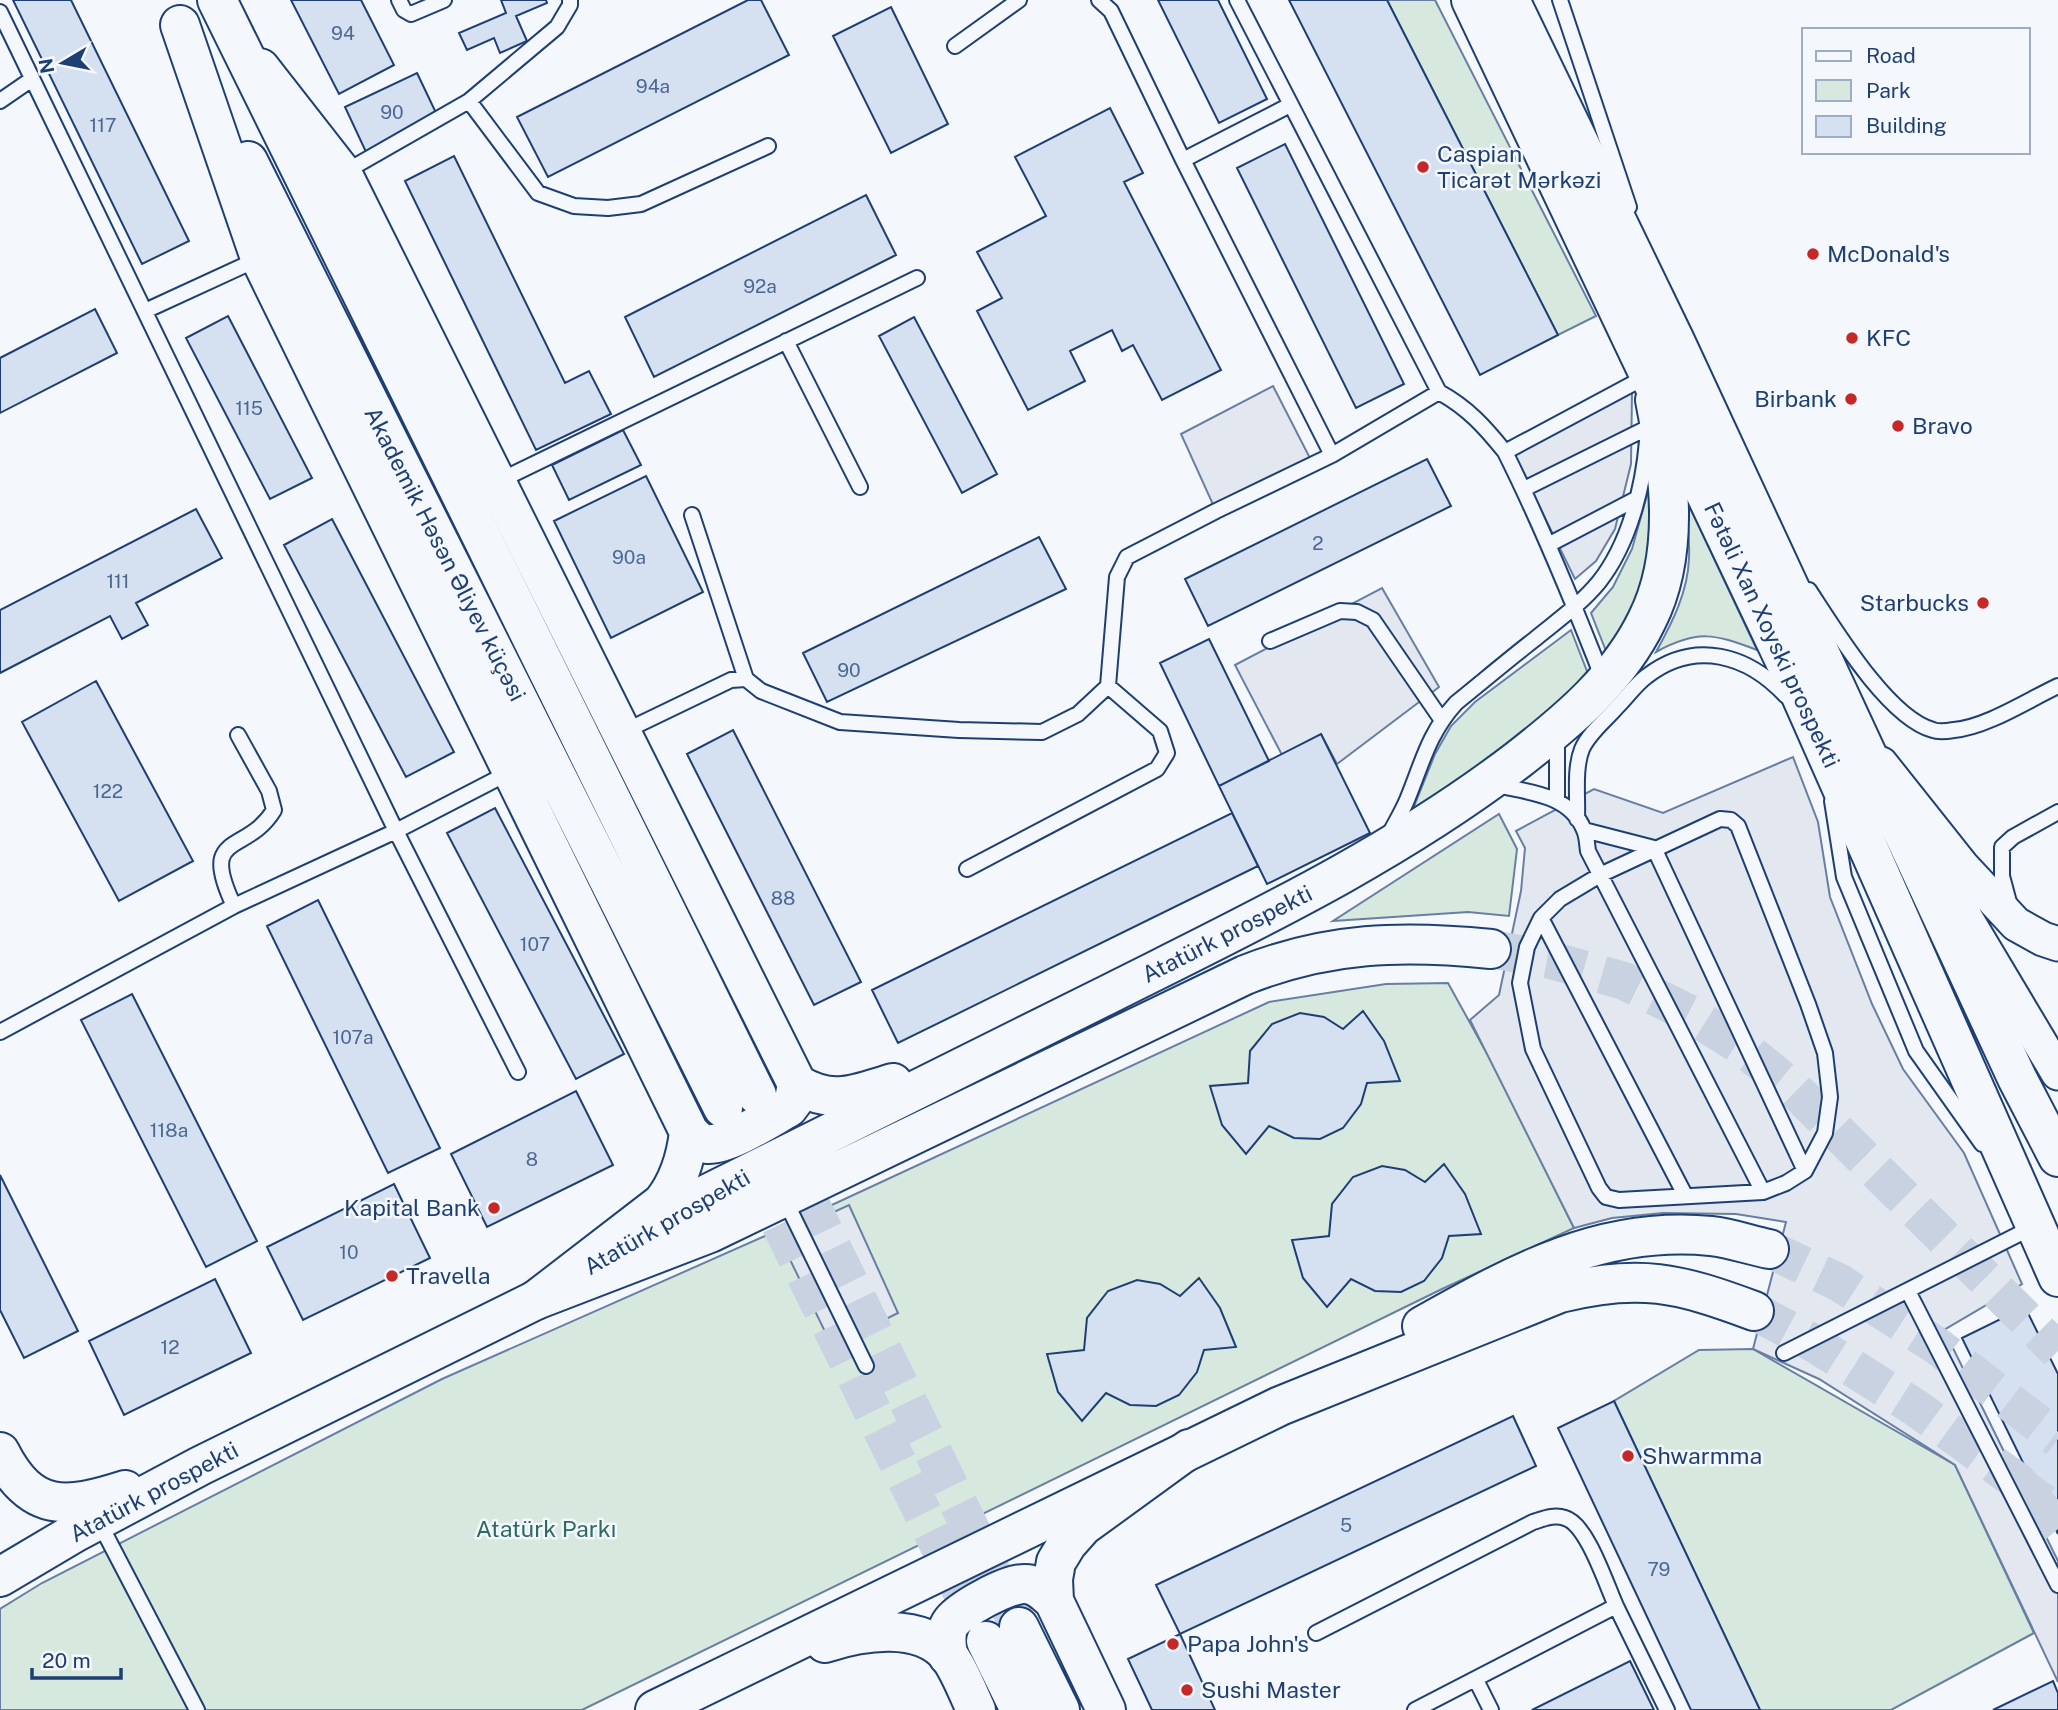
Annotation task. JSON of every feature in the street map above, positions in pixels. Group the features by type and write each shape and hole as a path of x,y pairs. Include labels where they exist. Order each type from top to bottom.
{"main road":[{"name":"Fətəli Xan Xoyski prospekti","path":"1471,0 1650,374 2058,1157"},
{"name":"Fətəli Xan Xoyski prospekti","path":"1510,0 1675,341 1747,498 2028,1212 2058,1277"},
{"path":"173,13 260,258 689,1132 704,1143 718,1143 731,1138 788,1108 794,1100 797,1084"},
{"name":"Akademik Həsən Əliyev küçəsi","path":"173,13 740,1101 225,17"},
{"path":"225,17 342,173 624,732 797,1084 816,1095 840,1097 980,1059"},
{"name":"Atatürk prospekti","path":"536,1300 694,1201 1278,909 1379,854 1444,814 1558,729 1604,682 1648,620 1661,582 1668,538 1667,467 1650,374"},
{"name":"Atatürk prospekti","path":"0,1577 200,1466 536,1300 710,1233 1244,975 1279,962 1343,947 1384,943 1440,944 1491,949"},
{"path":"536,1300 662,1203 673,1190 680,1173 689,1132"},
{"path":"1280,1406 1505,1279 1587,1247 1614,1240 1664,1234 1713,1236 1769,1249"},
{"path":"654,1710 1280,1406 1527,1305 1590,1285 1622,1281 1678,1286 1703,1292 1754,1311"},
{"path":"1054,1601 1053,1579 1056,1562 1067,1544 1083,1526 1189,1449"},
{"path":"0,1452 14,1475 28,1490 52,1502 70,1504 99,1499 200,1466"},
{"path":"976,1710 948,1656 946,1637 950,1625 959,1614 1008,1587 1030,1584 1041,1589 1054,1601 1106,1710"},
{"path":"724,1678 845,1637 881,1632 906,1633 929,1641 948,1656"},
{"path":"1020,1710 1002,1634 1060,1710"}],"street":[{"path":"1839,737 2016,924 2058,944"},
{"path":"1839,737 2058,1073"}],"lane":[{"path":"399,0 404,10 411,15 444,0"},
{"path":"955,46 1019,0"},
{"path":"1099,0 1111,11 1332,455"},
{"path":"1237,0 1439,392 1462,404 1482,422 1505,453 1524,489 1604,682"},
{"path":"1560,0 1675,341"},
{"path":"342,173 469,101 557,27 573,2"},
{"path":"0,12 396,831 518,1072"},
{"path":"0,102 32,79"},
{"path":"469,101 538,193 574,206 608,208 641,204 768,146"},
{"path":"1183,160 1290,105"},
{"path":"145,311 260,258"},
{"path":"498,482 917,278"},
{"path":"786,341 860,487"},
{"path":"1379,854 1406,802 1430,737 1441,719 1455,703 1575,607 1600,581 1612,561 1623,540 1646,459 1650,374 1505,453"},
{"path":"692,515 746,680 761,691 840,722 959,730 1042,732 1077,714 1108,686 1117,577 1127,558 1332,455 1439,392"},
{"path":"1524,489 1649,427"},
{"path":"1747,498 1849,650 1886,696 1913,719 1933,730 1957,730 1986,721 2058,686"},
{"path":"1548,545 1636,499"},
{"path":"1270,641 1340,611 1357,612 1373,620 1441,719"},
{"path":"1763,1192 1588,851 1581,825 1578,767 1582,748 1645,677 1676,659 1702,655 1724,656 1768,678 1785,695 1839,737"},
{"path":"624,732 731,680 746,680"},
{"path":"967,869 1157,769 1167,753 1160,731 1108,686"},
{"path":"1557,799 1558,729"},
{"path":"234,906 220,871 223,856 230,847 267,822 274,810 270,791 238,735"},
{"path":"0,1032 234,906 396,831 513,770"},
{"path":"1488,783 1557,799 1581,825 1654,848 1805,1171"},
{"path":"2016,924 2001,876 2002,847 2023,831 2058,812"},
{"path":"1720,819 1731,820 1738,827 1825,1053 1830,1097 1825,1133 1805,1171 1786,1183 1763,1192 1619,1200 1606,1197 1599,1188 1533,1049 1520,983 1527,947 1541,918 1560,898 1654,848 1720,819"},
{"path":"1541,918 1685,1195"},
{"path":"784,1198 866,1366"},
{"path":"1784,1353 1908,1291 2028,1212"},
{"path":"1908,1291 2058,1585"},
{"path":"1316,1633 1533,1522 1559,1516 1576,1524 1584,1535 1667,1710"},
{"path":"98,1521 197,1710"},
{"path":"1416,1710 1616,1606"},
{"path":"1476,1680 1491,1710"}],"green space":[{"path":"1387,0 1435,0 1596,316 1558,335"},
{"path":"1652,477 1651,550 1640,592 1608,656 1591,613 1613,587 1632,549"},
{"path":"1685,497 1757,650 1729,640 1706,636 1683,640 1656,652 1686,583 1689,550"},
{"path":"1571,630 1590,679 1405,829 1435,754 1451,726 1475,702"},
{"path":"1499,814 1517,849 1509,916 1468,912 1333,921"},
{"name":"Atatürk Parkı","path":"1448,983 1496,1070 1574,1228 1442,1289 582,1710 0,1710 0,1609 42,1583 442,1379 765,1236 1269,1002 1386,984"},
{"path":"1753,1349 1955,1465 2034,1633 1891,1710 1760,1710 1614,1401 1699,1350"}],"shaded area":[{"path":"1273,386 1313,464 1216,511 1181,434"},
{"path":"1632,391 1631,464 1615,529 1596,561 1575,579 1514,455"},
{"path":"1382,588 1439,687 1337,764 1321,734 1282,755 1235,665"},
{"path":"1793,757 1818,822 1830,897 1872,1004 1903,1069 1964,1153 2022,1284 1944,1330 2058,1561 2058,1682 1955,1465 1819,1379 1753,1349 1786,1222 1736,1214 1663,1213 1612,1218 1574,1228 1470,1020 1499,995 1521,891 1525,848 1516,831 1594,789 1663,813"},
{"path":"849,1205 898,1313 832,1346 779,1237"}],"building":[{"path":"13,0 71,0 189,241 142,264"},
{"path":"291,0 361,0 394,65 339,94"},
{"path":"501,0 546,0 547,3 516,16 527,41 500,53 494,38 467,50 459,33 506,13"},
{"path":"748,0 761,0 789,55 548,177 517,117"},
{"path":"1158,0 1218,0 1267,99 1219,123"},
{"name":"Caspian Ticarət Mərkəzi","path":"1289,0 1387,0 1558,335 1480,375"},
{"path":"891,7 948,124 891,153 833,36"},
{"path":"417,73 438,117 366,152 345,107"},
{"path":"1110,108 1143,173 1124,182 1221,370 1162,400 1133,345 1122,351 1112,330 1070,351 1085,381 1028,410 977,311 1002,298 977,252 1046,216 1015,157"},
{"path":"1285,144 1404,384 1356,408 1237,168"},
{"path":"454,156 565,383 589,371 611,414 536,450 405,181"},
{"path":"866,195 896,255 654,377 625,317"},
{"path":"95,309 117,353 0,413 0,358"},
{"path":"228,316 312,478 270,499 186,338"},
{"path":"914,317 997,474 962,493 879,336"},
{"path":"623,430 641,465 569,500 552,465"},
{"path":"1427,459 1451,506 1208,626 1185,579"},
{"path":"646,476 703,592 611,638 554,521"},
{"path":"196,509 222,558 136,603 148,625 122,639 110,616 0,673 0,610"},
{"path":"332,519 454,752 406,777 284,545"},
{"path":"1039,537 1066,589 827,702 803,653"},
{"path":"1209,639 1269,761 1219,786 1160,663"},
{"path":"96,681 193,861 119,901 22,722"},
{"path":"733,730 861,982 814,1005 687,754"},
{"path":"1321,734 1370,833 1267,884 1219,786"},
{"path":"495,808 624,1054 576,1079 447,833"},
{"path":"1232,813 1258,866 898,1043 872,990"},
{"path":"318,900 440,1148 388,1173 267,926"},
{"path":"132,994 257,1241 206,1267 81,1020"},
{"path":"1363,1011 1384,1041 1400,1081 1367,1083 1361,1104 1343,1128 1320,1139 1294,1138 1269,1126 1246,1154 1222,1125 1210,1086 1248,1083 1250,1051 1272,1024 1300,1013 1324,1017 1343,1029"},
{"path":"576,1091 613,1165 487,1227 451,1154"},
{"path":"1444,1164 1465,1194 1481,1234 1449,1236 1442,1258 1424,1281 1401,1292 1375,1291 1351,1279 1327,1307 1303,1278 1292,1240 1329,1236 1332,1204 1353,1177 1382,1166 1405,1170 1425,1182"},
{"path":"0,1175 78,1331 24,1358 0,1310"},
{"path":"394,1184 430,1258 303,1320 267,1247"},
{"path":"1199,1278 1220,1308 1236,1347 1204,1350 1197,1372 1179,1395 1156,1406 1130,1405 1106,1393 1082,1421 1058,1392 1047,1354 1084,1350 1087,1318 1108,1291 1137,1280 1160,1284 1180,1296"},
{"path":"215,1279 251,1353 124,1415 89,1341"},
{"path":"2025,1307 2058,1374 2058,1534 1962,1338"},
{"path":"1614,1401 1760,1710 1691,1710 1558,1428"},
{"path":"1513,1416 1536,1466 1180,1634 1156,1585"},
{"path":"1180,1634 1215,1710 1152,1710 1128,1659"},
{"path":"1630,1661 1654,1710 1532,1710"},
{"path":"2053,1681 2058,1693 2058,1710 1993,1710"}],"tunnel":[{"path":"1491,949 1551,960 1624,981 1690,1014 1738,1044 1795,1090 2058,1351"},
{"path":"757,1095 1019,1627"},
{"path":"755,1173 984,1637"},
{"path":"1769,1249 1840,1283 1937,1346 2058,1439"},
{"path":"1754,1311 1815,1344 1916,1408 2018,1482 2058,1529"},
{"path":"2018,1482 2058,1510"}],"place":[{"name":"Caspian Ticarət Mərkəzi","path":"1423,167"},
{"name":"McDonald's","path":"1813,254"},
{"name":"KFC","path":"1852,338"},
{"name":"Birbank","path":"1851,399"},
{"name":"Bravo","path":"1898,426"},
{"name":"Starbucks","path":"1983,603"},
{"name":"Kapital Bank","path":"494,1208"},
{"name":"Travella","path":"392,1276"},
{"name":"Shwarmma","path":"1628,1456"},
{"name":"Papa John's","path":"1173,1644"},
{"name":"Sushi Master","path":"1187,1690"}]}
